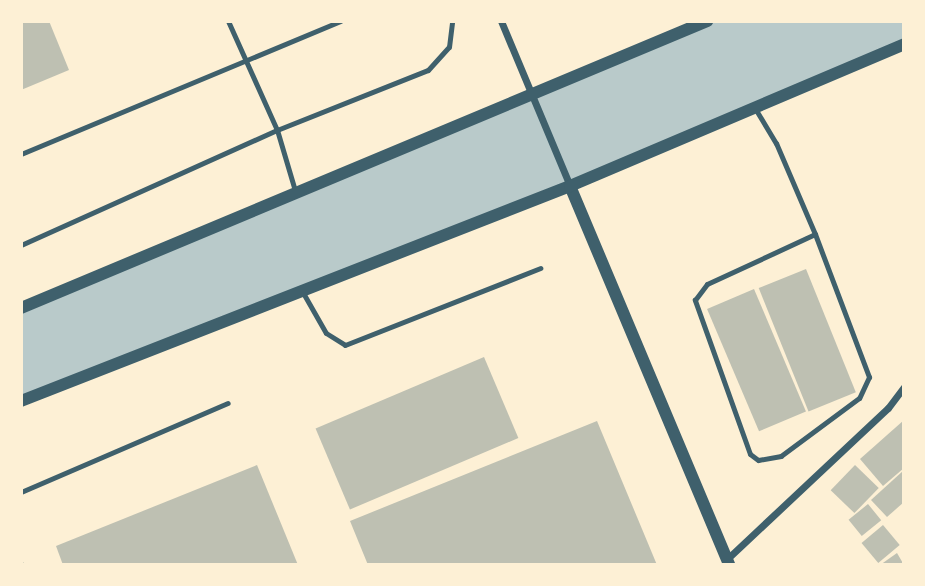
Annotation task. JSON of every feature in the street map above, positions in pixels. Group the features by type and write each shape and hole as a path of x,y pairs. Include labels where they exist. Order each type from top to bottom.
{"street":[{"path":"500,21 727,563 888,408 904,387"},
{"path":"21,308 296,194 529,92 707,21"},
{"path":"21,401 570,186 756,110 904,44"}],"lane":[{"path":"228,21 277,130 296,194"},
{"path":"21,155 247,63 340,21"},
{"path":"21,245 277,130 428,70 449,47 452,21"},
{"path":"756,110 776,143 815,234 869,377 859,398 826,423 781,456 758,460 750,454 695,300 707,284 815,234"},
{"path":"302,290 326,332 345,345 540,268"},
{"path":"21,492 228,403"}],"shaded area":[{"path":"707,21 904,21 904,44 756,110 21,401 21,308"}],"building":[{"path":"21,21 49,21 69,70 21,90"},
{"path":"806,269 856,392 809,411 759,288"},
{"path":"754,289 806,411 759,431 707,309"},
{"path":"484,357 518,438 350,510 316,429"},
{"path":"904,420 904,468 883,486 860,459"},
{"path":"597,421 657,565 368,565 350,521"},
{"path":"257,465 298,565 63,565 56,546"},
{"path":"855,465 879,488 854,513 831,490"},
{"path":"904,470 904,502 887,517 871,500"},
{"path":"868,504 881,520 862,536 849,520"},
{"path":"883,525 900,545 878,563 862,543"},
{"path":"897,553 904,565 880,565"}]}
